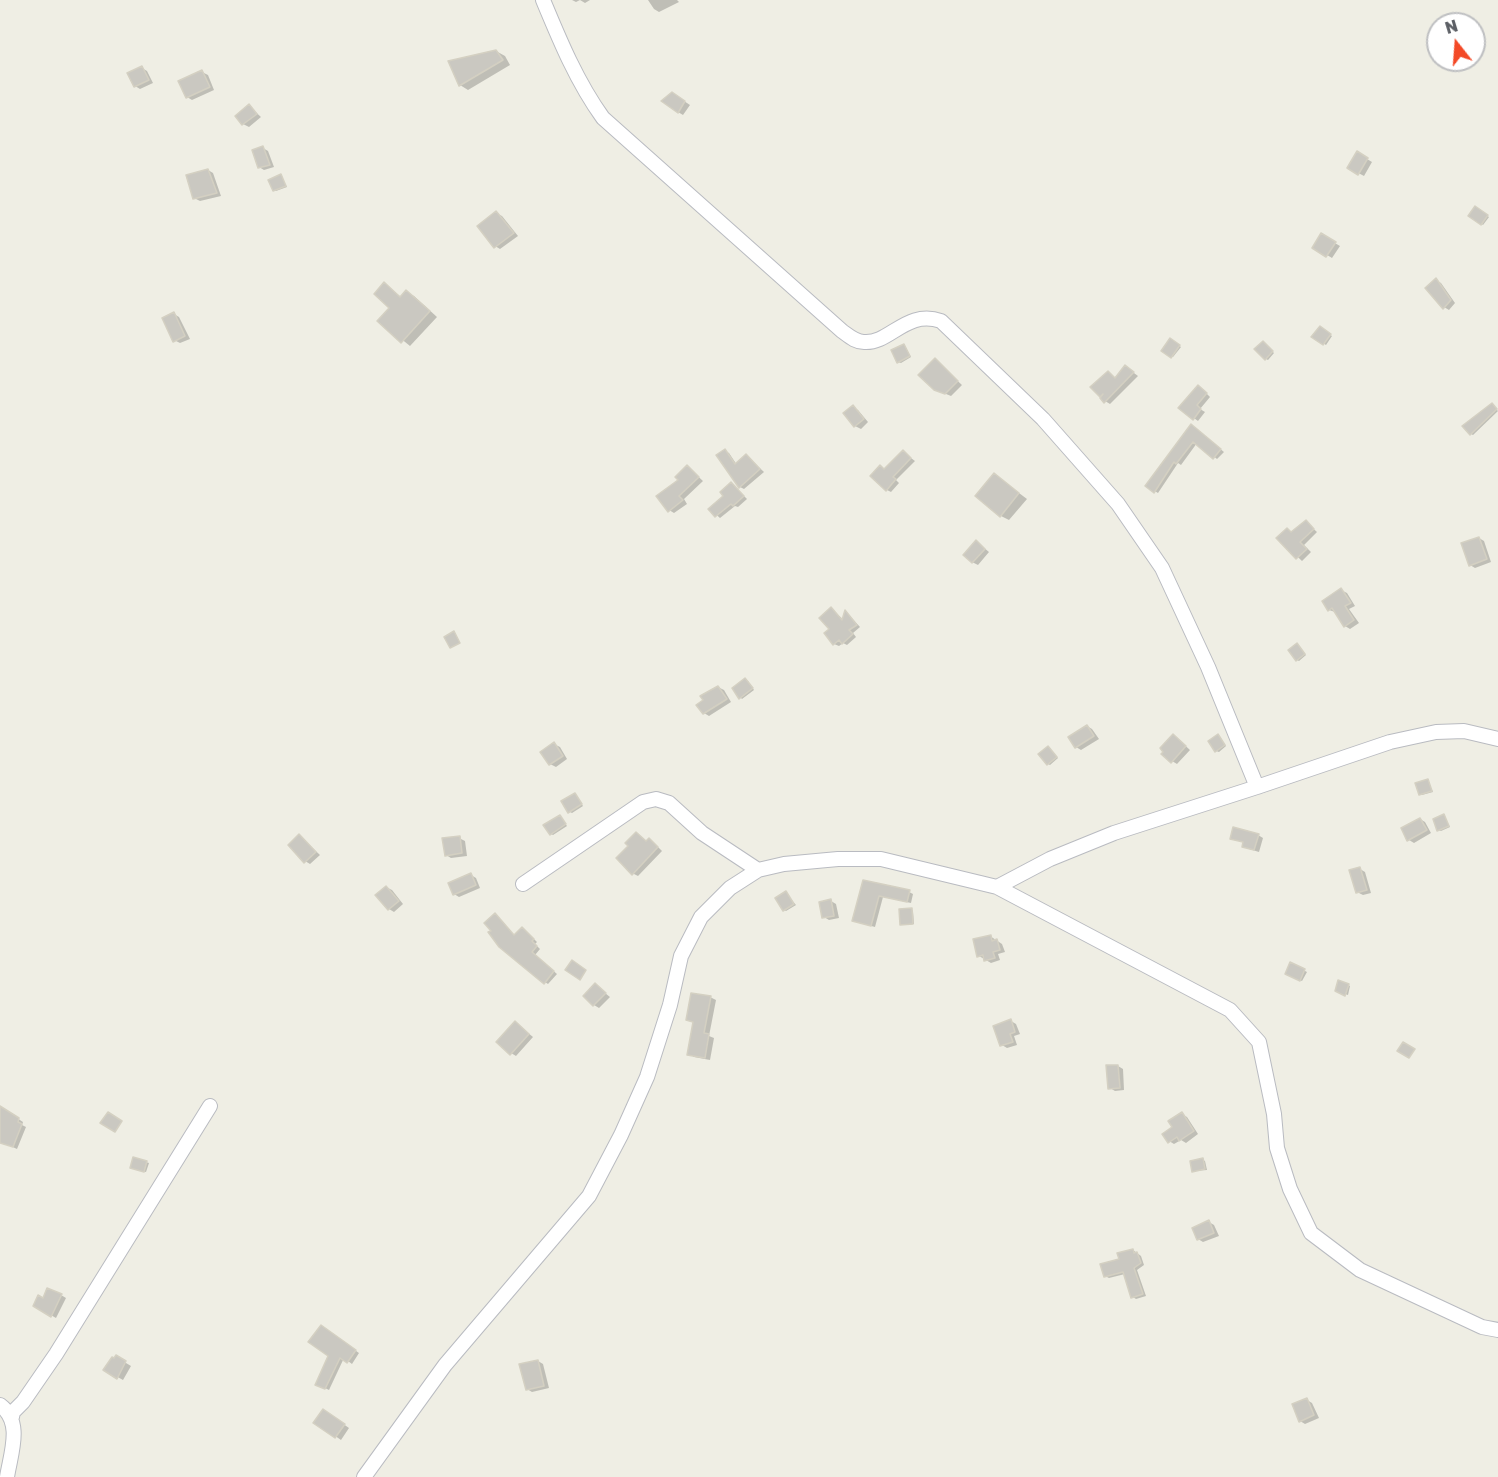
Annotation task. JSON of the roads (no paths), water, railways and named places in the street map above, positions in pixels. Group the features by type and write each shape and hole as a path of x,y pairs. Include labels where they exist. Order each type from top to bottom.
{"street":[{"path":"543,0 570,64 586,95 603,118 842,331 855,341 865,343 875,341 917,319 930,317 941,321 1043,418 1118,504 1162,568 1233,723 1257,787"},
{"path":"997,887 1050,859 1114,833 1390,742 1436,732 1464,731 1498,739"},
{"path":"523,884 643,802 656,799 669,803 702,833 758,870"},
{"path":"364,1477 445,1365 589,1196 621,1135 647,1077 670,1005 681,956 701,917 730,888 758,870 784,864 838,859 880,859 997,887 1230,1010 1259,1042 1274,1114 1277,1148 1290,1189 1311,1233 1360,1270 1482,1327 1498,1330"},
{"path":"12,1417 13,1412 23,1402 56,1354 210,1106"},
{"path":"0,1405 12,1417 15,1426 8,1477"}]}
